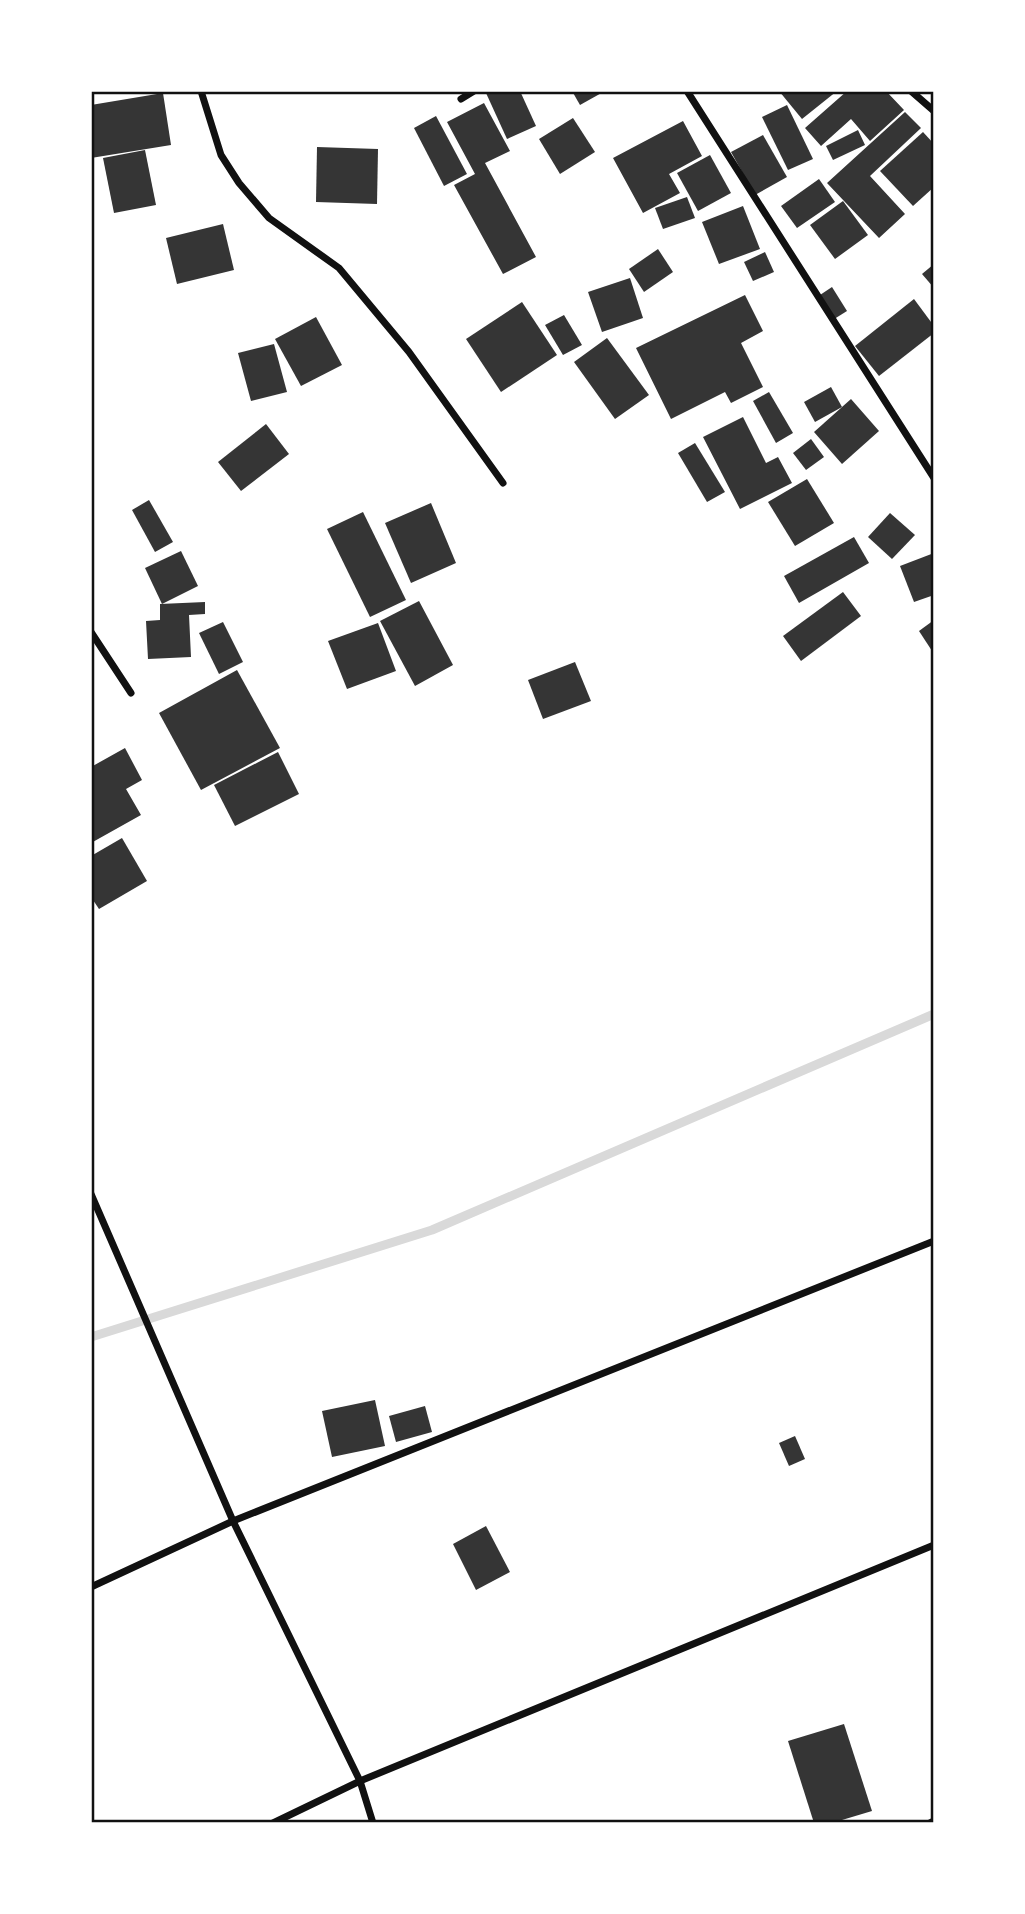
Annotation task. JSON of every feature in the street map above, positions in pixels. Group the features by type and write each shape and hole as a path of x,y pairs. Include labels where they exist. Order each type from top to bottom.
{"street":[{"path":"201,91 221,155 239,183 269,218 339,268 409,352 503,483"},
{"path":"461,99 474,91"},
{"path":"687,91 934,478"},
{"path":"911,91 934,111"},
{"path":"91,632 131,693"},
{"path":"91,1194 233,1521 360,1781 373,1823"},
{"path":"91,1587 233,1521 934,1241"},
{"path":"273,1823 360,1781 934,1545"}],"building":[{"path":"520,91 536,126 507,139 486,93"},
{"path":"572,91 605,91 580,105"},
{"path":"779,91 837,91 802,119"},
{"path":"847,91 886,91 904,110 870,141 851,119 821,146 805,128"},
{"path":"163,93 171,145 91,158 91,105"},
{"path":"484,103 510,151 485,163 536,257 503,274 454,185 475,174 447,122"},
{"path":"787,105 813,159 788,170 762,117"},
{"path":"905,112 921,128 870,176 905,214 879,238 827,183"},
{"path":"436,116 467,174 444,186 414,128"},
{"path":"573,118 595,152 560,174 539,139"},
{"path":"683,121 702,156 669,174 680,193 643,213 613,158"},
{"path":"858,130 865,145 833,160 826,146"},
{"path":"923,132 934,144 934,187 913,206 880,171"},
{"path":"763,135 787,177 755,195 731,152"},
{"path":"317,147 378,149 377,204 316,202"},
{"path":"145,150 156,205 114,213 103,158"},
{"path":"710,155 731,193 698,211 677,173"},
{"path":"819,179 835,202 797,228 781,206"},
{"path":"687,197 695,218 663,229 655,208"},
{"path":"843,201 868,235 835,259 810,225"},
{"path":"743,206 760,249 719,264 702,222"},
{"path":"223,224 234,270 177,284 166,238"},
{"path":"658,249 673,272 644,292 629,269"},
{"path":"765,252 774,272 753,281 744,262"},
{"path":"934,264 934,288 922,274"},
{"path":"630,278 643,318 602,332 588,292"},
{"path":"832,287 847,311 831,321 817,297"},
{"path":"745,295 763,331 741,343 763,387 731,403 725,392 671,419 636,348"},
{"path":"914,299 934,326 934,333 879,376 855,346"},
{"path":"522,302 557,355 501,392 466,339"},
{"path":"564,315 582,345 563,355 545,325"},
{"path":"316,317 342,365 301,386 275,339"},
{"path":"607,338 649,395 615,419 574,362"},
{"path":"274,344 287,392 251,401 238,353"},
{"path":"831,387 842,407 815,422 804,402"},
{"path":"769,392 793,433 776,443 753,401"},
{"path":"851,399 879,431 842,464 814,432"},
{"path":"743,417 766,463 778,457 792,483 740,509 703,437"},
{"path":"266,424 289,454 241,491 218,462"},
{"path":"811,439 824,457 806,470 793,453"},
{"path":"695,443 725,492 707,502 678,453"},
{"path":"807,479 834,523 795,546 768,502"},
{"path":"149,500 173,542 155,552 132,510"},
{"path":"431,503 456,563 411,583 385,523"},
{"path":"363,512 406,600 370,617 327,529"},
{"path":"890,513 915,535 892,559 868,537"},
{"path":"854,537 869,563 799,603 784,576"},
{"path":"181,551 198,586 162,604 145,568"},
{"path":"934,553 934,595 914,602 900,566"},
{"path":"843,592 861,616 801,661 783,636"},
{"path":"419,601 453,665 415,686 380,621"},
{"path":"205,602 205,614 189,615 191,657 148,659 146,621 160,620 160,604"},
{"path":"934,620 934,654 919,631"},
{"path":"223,622 243,662 219,674 199,633"},
{"path":"378,623 396,671 347,689 328,641"},
{"path":"575,662 591,701 543,719 528,680"},
{"path":"237,670 280,748 201,790 159,713"},
{"path":"125,748 142,780 126,789 141,815 91,843 91,767"},
{"path":"278,752 299,794 235,826 214,785"},
{"path":"122,838 147,881 99,909 91,897 91,856"},
{"path":"375,1400 385,1446 332,1457 322,1411"},
{"path":"425,1406 432,1432 396,1442 389,1416"},
{"path":"795,1436 805,1459 789,1466 779,1443"},
{"path":"486,1526 510,1572 476,1590 453,1544"},
{"path":"844,1724 872,1811 832,1823 814,1823 788,1741"}],"waterway":[{"path":"91,1337 432,1230 934,1014"}]}
